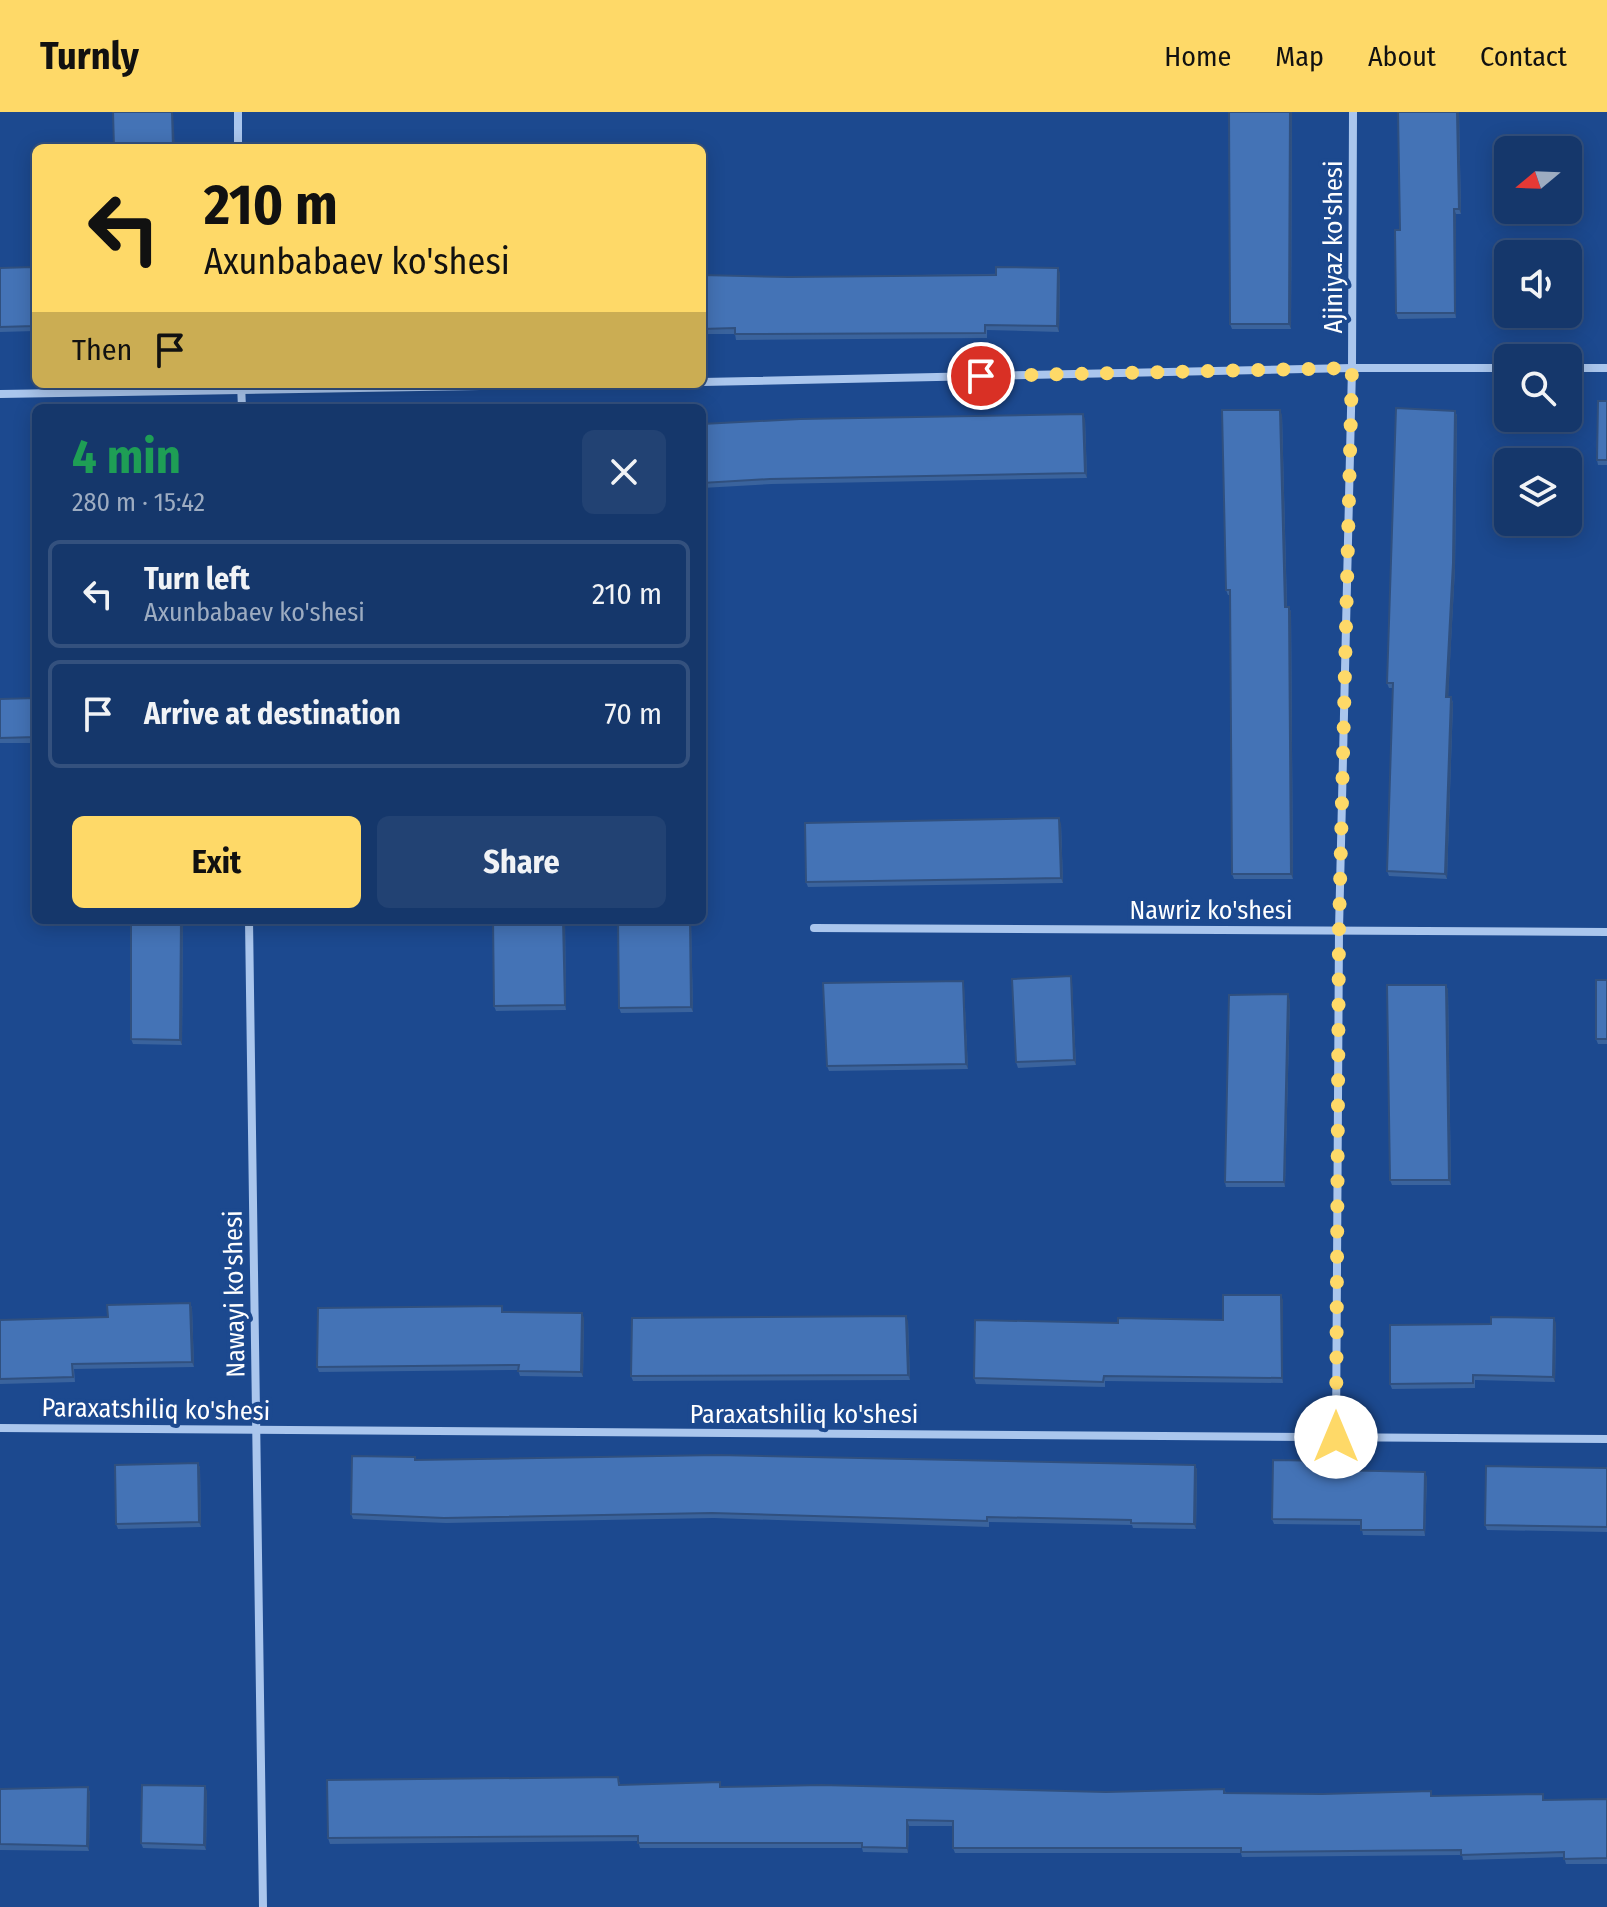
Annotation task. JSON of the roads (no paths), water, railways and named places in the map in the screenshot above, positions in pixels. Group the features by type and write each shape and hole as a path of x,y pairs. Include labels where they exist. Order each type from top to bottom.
{"street":[{"path":"238,112 238,144"},
{"name":"Ajiniyaz ko'shesi","path":"1336,1437 1339,930 1352,368 1353,112"},
{"path":"706,382 1352,368 1494,368"},
{"path":"1582,368 1607,368"},
{"path":"0,394 242,388"},
{"name":"Nawayi ko'shesi","path":"249,924 263,1907"},
{"name":"Nawriz ko'shesi","path":"814,928 1607,932"},
{"name":"Paraxatshiliq ko'shesi","path":"0,1428 1607,1439"}]}
